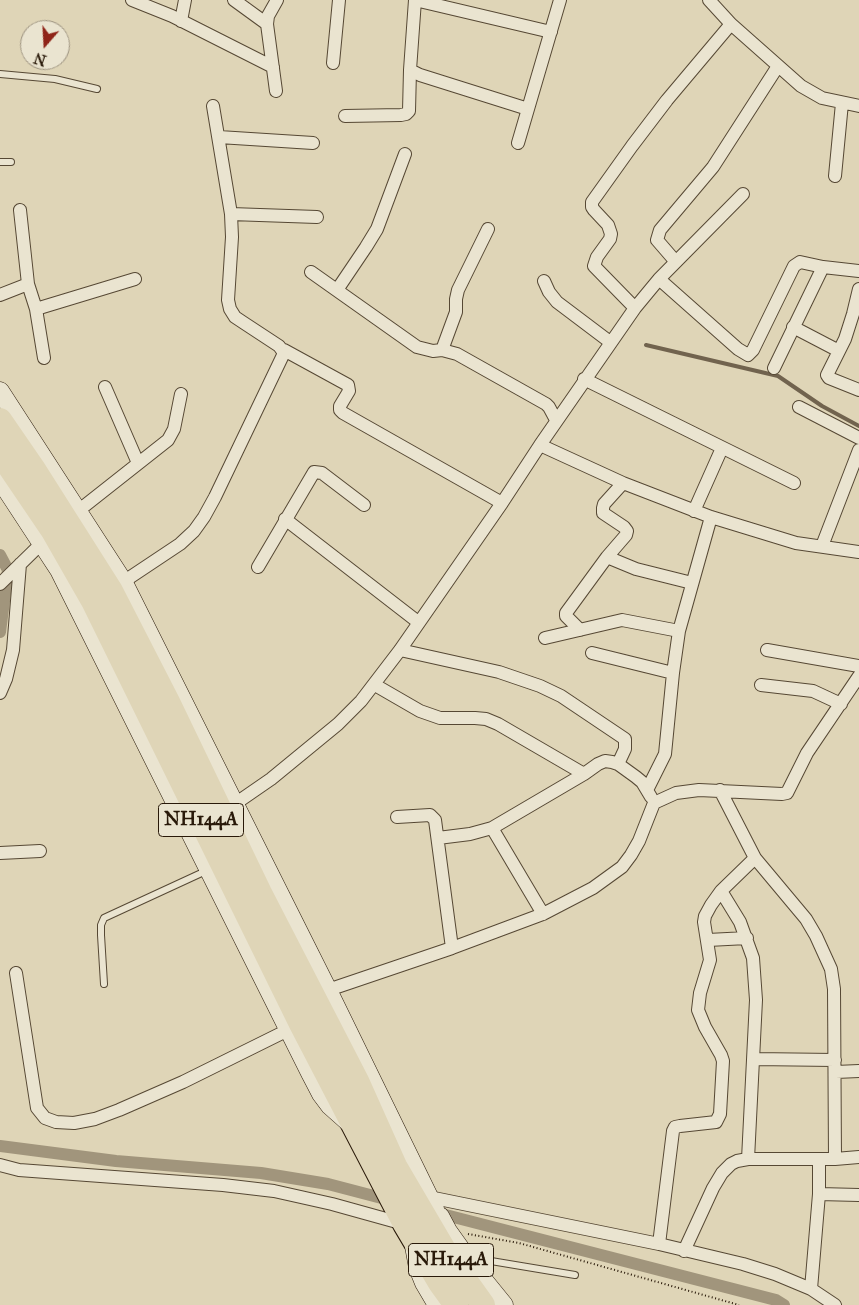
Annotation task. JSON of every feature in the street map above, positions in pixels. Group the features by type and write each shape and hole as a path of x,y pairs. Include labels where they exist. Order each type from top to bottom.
{"highway":[{"name":"NH144A","path":"0,420 33,468 60,526 71,564 219,813 301,1024 354,1127 421,1215 462,1263 482,1305"},
{"name":"NH144A","path":"0,453 6,484 60,526 117,586 219,813 357,1080 395,1166 421,1215 433,1298 456,1305"}],"street":[{"path":"132,0 181,21 273,67"},
{"path":"181,21 185,0"},
{"path":"234,0 267,24"},
{"path":"276,91 267,24 271,10 277,0"},
{"path":"333,63 339,0"},
{"path":"345,116 401,116 409,111 415,0 551,32"},
{"path":"518,143 560,0"},
{"path":"708,0 731,24 810,93 822,98 859,106"},
{"path":"635,308 594,266 597,257 612,234 608,225 592,207 592,202 667,100 731,24"},
{"path":"676,262 657,240 660,230 713,167 778,66"},
{"path":"410,70 420,75 528,109"},
{"path":"835,176 842,103"},
{"path":"214,106 231,214 232,237 228,300 230,309 239,320 284,350 348,385 350,387 340,406 340,410 343,413 502,503"},
{"path":"219,137 313,143"},
{"path":"337,290 374,234 405,154"},
{"path":"421,1215 328,990 219,813 265,783 338,724 351,713 375,685 502,503 584,379 635,308 659,279 744,194"},
{"path":"20,210 28,284 36,309 44,358"},
{"path":"231,214 317,217"},
{"path":"442,350 456,312 458,290 488,229"},
{"path":"659,279 743,353 748,355 753,350 794,266 800,262 859,271"},
{"path":"774,368 823,267"},
{"path":"311,272 417,346 433,351 442,350 457,354 546,404 556,420"},
{"path":"36,309 134,279"},
{"path":"544,281 549,292 558,302 614,337"},
{"path":"0,295 28,284"},
{"path":"859,289 850,324 827,375 829,378 859,390"},
{"path":"793,327 839,351"},
{"path":"117,586 180,544 194,531 204,517 282,359 284,350"},
{"path":"584,379 794,483"},
{"path":"105,387 138,464"},
{"path":"0,391 60,526 59,570 89,626 321,1094 330,1106 354,1127"},
{"path":"0,584 60,526 171,436 177,418 181,394"},
{"path":"799,407 859,438"},
{"path":"540,445 623,483 711,517 781,539 859,552"},
{"path":"694,511 722,448"},
{"path":"822,546 859,450"},
{"path":"258,567 314,472 322,473 364,504"},
{"path":"580,630 566,616 566,612 626,534 627,531 624,527 603,513 602,508 623,483"},
{"path":"647,790 667,746 678,631 711,517"},
{"path":"285,519 418,622"},
{"path":"607,557 636,569 692,583"},
{"path":"0,693 6,678 14,643 16,568"},
{"path":"545,638 622,620 678,631"},
{"path":"400,650 499,672 540,686 560,696 622,735 625,739 625,749 618,764"},
{"path":"767,650 859,666"},
{"path":"592,653 673,673"},
{"path":"328,990 452,948 543,914 593,888 622,867 639,841 654,803 676,793 700,790 782,794 788,792 807,753 859,676"},
{"path":"375,685 420,711 440,718 486,719 498,724 584,774"},
{"path":"761,685 813,691 841,704"},
{"path":"438,838 470,834 492,828 598,764 605,762 618,764 642,782 654,803"},
{"path":"720,790 755,858 806,919 831,969 834,989 836,1066 835,1159"},
{"path":"397,817 430,815 435,820 452,948"},
{"path":"492,828 543,914"},
{"path":"0,853 40,851"},
{"path":"659,1244 673,1131 676,1127 680,1126 716,1122 720,1114 723,1061 698,1010 700,993 710,960 704,922 705,916 711,904 722,891 755,858"},
{"path":"722,891 747,938 753,958 755,977 756,1000 748,1159"},
{"path":"708,940 747,938"},
{"path":"16,973 37,1108 45,1118 56,1122 74,1123 95,1119 119,1110 183,1082 288,1030"},
{"path":"753,1059 836,1066 859,1071"},
{"path":"684,1251 722,1173 737,1160 859,1157"},
{"path":"811,1289 820,1159"},
{"path":"0,1165 20,1170 274,1191 332,1204 659,1244 743,1264 775,1274 811,1289 835,1305"},
{"path":"819,1194 859,1195"},
{"path":"462,1263 504,1305"}],"lane":[{"path":"0,74 55,79 97,89"},
{"path":"0,162 11,162"},
{"path":"104,984 101,930 104,918 209,870"},
{"path":"462,1263 491,1261 575,1275"}],"path":[{"path":"421,1215 739,1305"}],"waterway":[{"path":"646,345 778,376 822,406 859,426"},
{"path":"0,555 8,570 0,632"},
{"path":"0,1146 116,1161 261,1173 328,1184 393,1201"},
{"path":"434,1212 776,1300 784,1305"}]}
